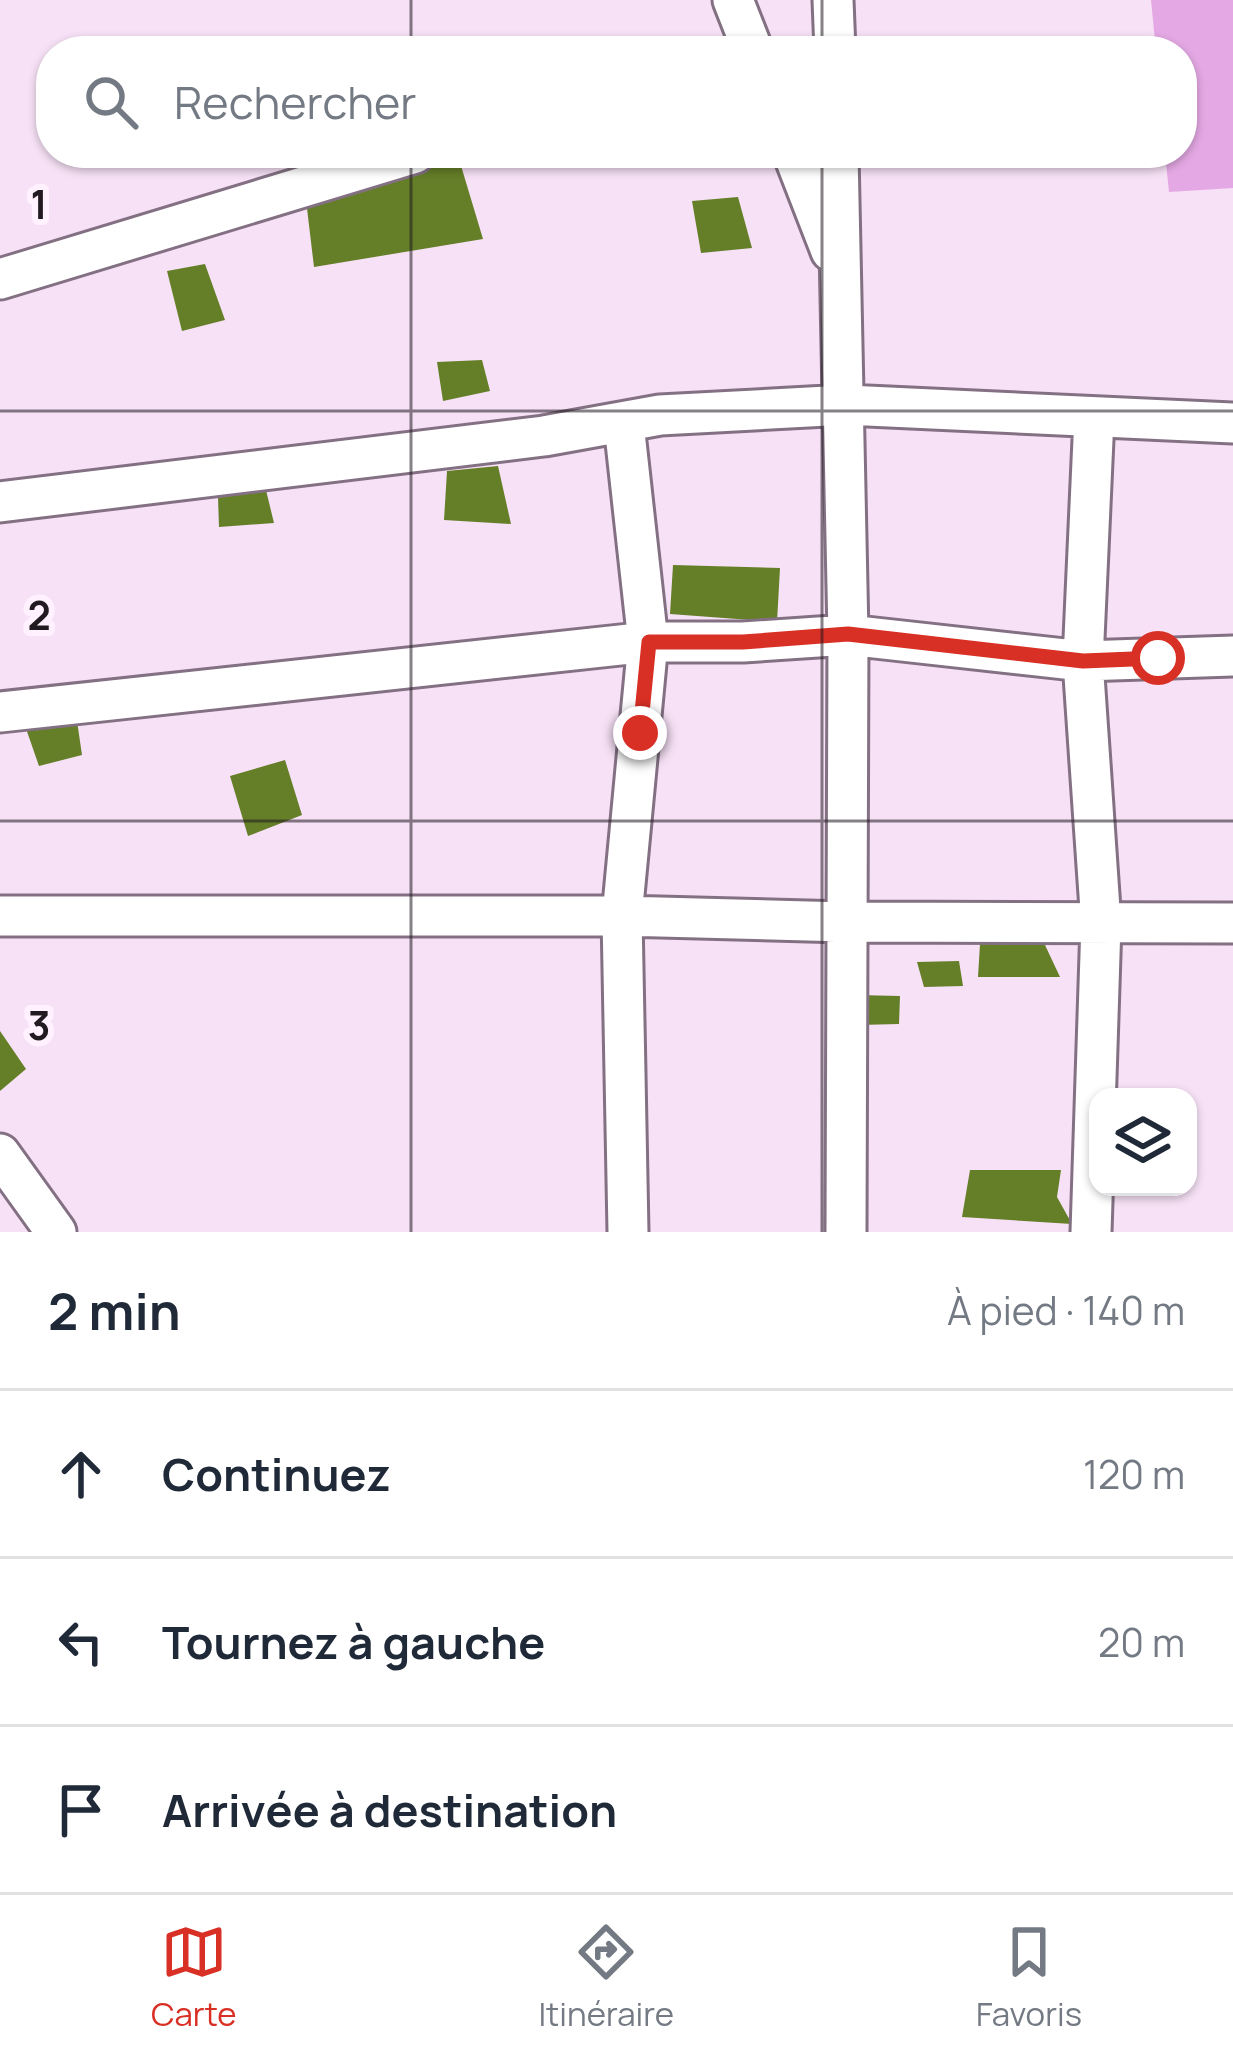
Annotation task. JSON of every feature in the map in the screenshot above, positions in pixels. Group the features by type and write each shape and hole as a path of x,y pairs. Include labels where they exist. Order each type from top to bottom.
{"street":[{"path":"733,0 746,36"},
{"path":"833,0 834,36"},
{"path":"0,279 366,168"},
{"path":"799,168 842,278"},
{"path":"838,168 848,634 846,1232"},
{"path":"0,502 624,424 660,415 846,405 1233,423"},
{"path":"1091,1232 1101,924 1083,661 1094,416"},
{"path":"624,424 649,642 622,916 628,1232"},
{"path":"0,712 649,642 743,642 848,634 1083,661 1233,656"},
{"path":"0,916 1233,923"},
{"path":"0,1154 56,1232"}],"shaded area":[{"path":"1151,0 1233,0 1233,188 1169,192 1167,168 1197,168 1197,36 1155,36"}],"building":[{"path":"425,168 462,168 483,239 314,267 306,200"},
{"path":"738,197 752,248 701,253 692,201"},
{"path":"205,264 225,320 182,331 167,271"},
{"path":"482,360 490,391 443,401 437,362"},
{"path":"498,466 511,524 444,520 447,471"},
{"path":"265,486 274,523 219,527 218,497"},
{"path":"673,565 780,568 777,622 670,614"},
{"path":"76,714 82,755 39,766 23,720"},
{"path":"285,760 302,815 248,836 230,776"},
{"path":"980,944 1045,945 1060,977 978,977"},
{"path":"959,961 963,986 924,987 917,962"},
{"path":"856,995 900,996 899,1024 858,1025"},
{"path":"0,1031 26,1069 0,1091"},
{"path":"970,1170 1061,1170 1057,1197 1072,1224 962,1217"}],"route":[{"path":"640,733 649,642 743,642 848,634 1083,661 1158,658"}]}
